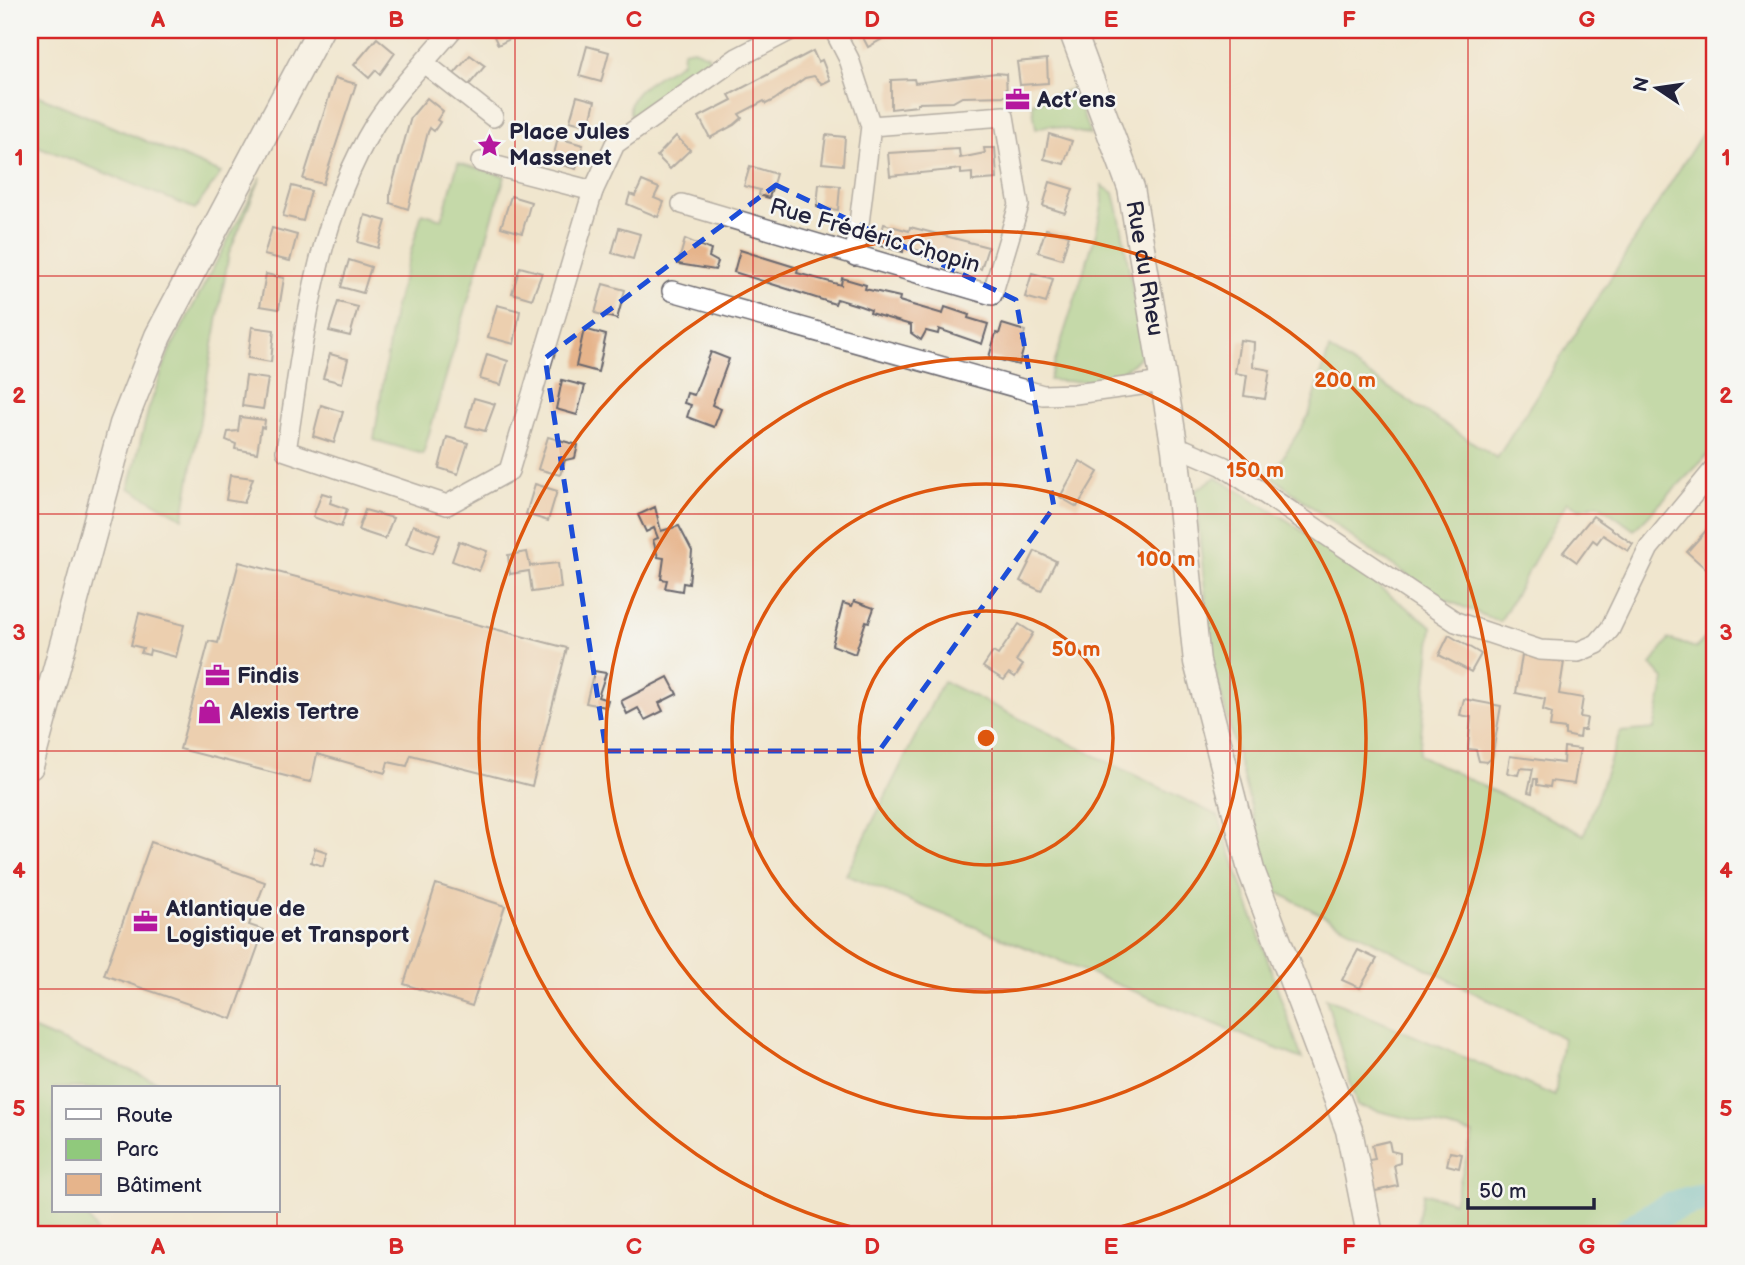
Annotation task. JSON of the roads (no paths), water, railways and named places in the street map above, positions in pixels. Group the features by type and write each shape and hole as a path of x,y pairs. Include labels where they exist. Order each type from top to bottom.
{"street":[{"path":"30,766 123,424 158,335 180,288 320,30"},
{"path":"452,30 375,123 354,164 325,235 313,277 286,451 447,505 509,471 593,191 615,144 737,58 791,30"},
{"path":"834,30 849,59 871,126 855,256"},
{"name":"Rue du Rheu","path":"1072,30 1130,188 1175,449 1197,662 1251,870 1349,1130 1370,1235"},
{"path":"424,62 493,117"},
{"name":"Rue Frédéric Chopin","path":"682,204 992,295 1018,205 1004,116 871,126"},
{"path":"481,162 593,191"},
{"path":"672,292 1043,395 1075,394 1163,382"},
{"path":"1175,449 1186,450 1223,466 1456,622 1540,650 1578,652 1597,644 1610,629 1648,548 1715,468"}],"waterway":[{"path":"1624,1235 1667,1209 1715,1197"}],"place":[{"name":"Act’ens","path":"1017,100"},
{"name":"Place Jules Massenet","path":"489,145"},
{"name":"Findis","path":"217,676"},
{"name":"Alexis Tertre","path":"210,712"},
{"name":"Atlantique de Logistique et Transport","path":"146,922"}]}
